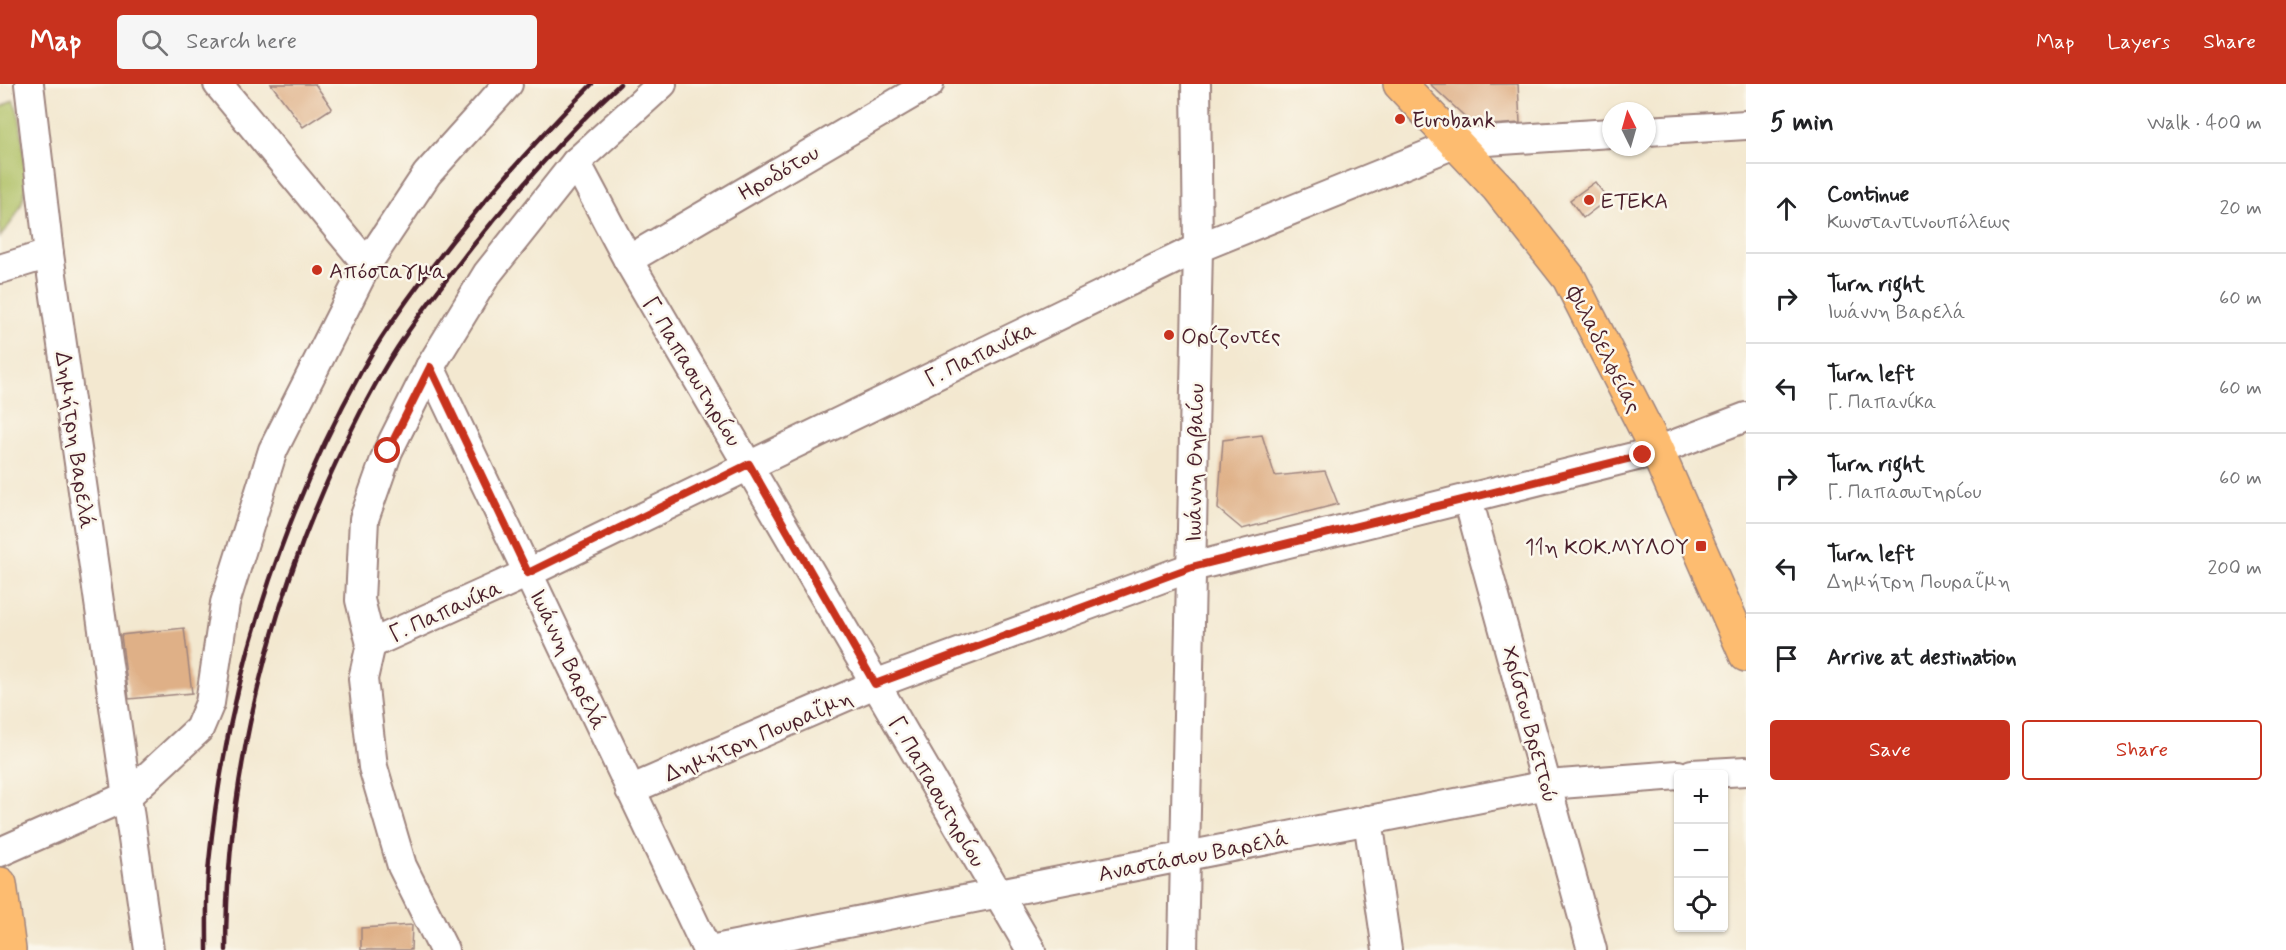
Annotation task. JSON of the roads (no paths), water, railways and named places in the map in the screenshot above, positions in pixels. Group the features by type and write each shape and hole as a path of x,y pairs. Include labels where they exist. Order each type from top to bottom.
{"main road":[{"name":"Φιλαδελφείας","path":"1400,84 1498,188 1569,278 1657,451 1746,655"},
{"path":"0,884 9,950"}],"street":[{"name":"Δημήτρη Βαρελά","path":"29,84 49,254 149,950"},
{"path":"218,84 367,264"},
{"path":"444,950 402,866 373,767 363,679 371,644 360,600 364,519 388,451 430,367 487,274 576,162 662,84"},
{"name":"Ηροδότου","path":"628,260 928,84"},
{"name":"Ιωάννη Θηβαίου","path":"1183,950 1198,248 1196,84"},
{"path":"0,852 127,796 199,729 210,703 225,603 273,450 367,264 427,174 502,86"},
{"path":"1656,130 1746,125"},
{"name":"Γ. Παπανίκα","path":"371,644 528,573 1198,248 1457,143 1602,134"},
{"name":"Γ. Παπασωτηρίου","path":"576,162 628,260 1031,950"},
{"path":"0,269 49,254"},
{"name":"Ιωάννη Βαρελά","path":"430,367 630,790 709,950"},
{"name":"Δημήτρη Πουραΐμη","path":"630,790 875,684 1192,567 1657,451 1746,417"},
{"name":"Χρίστου Βρεττού","path":"1468,499 1592,950"},
{"path":"1728,772 1746,771"},
{"name":"Αναστάσιου Βαρελά","path":"709,950 1547,785 1674,776"},
{"path":"1368,820 1387,950"}],"railway":[{"path":"207,950 209,862 228,734 261,608 305,486 362,370 405,304 485,200 592,84"},
{"path":"226,950 229,876 236,801 249,727 267,654 289,581 315,511 346,442 390,359 435,294 542,163 620,84"}],"place":[{"name":"Eurobank","path":"1400,119"},
{"name":"ΕΤΕΚΑ","path":"1589,200"},
{"name":"Απόσταγμα","path":"317,270"},
{"name":"Ορίζοντες","path":"1169,335"},
{"name":"11η ΚΟΚ.ΜΥΛΟΥ","path":"1701,546"}]}
